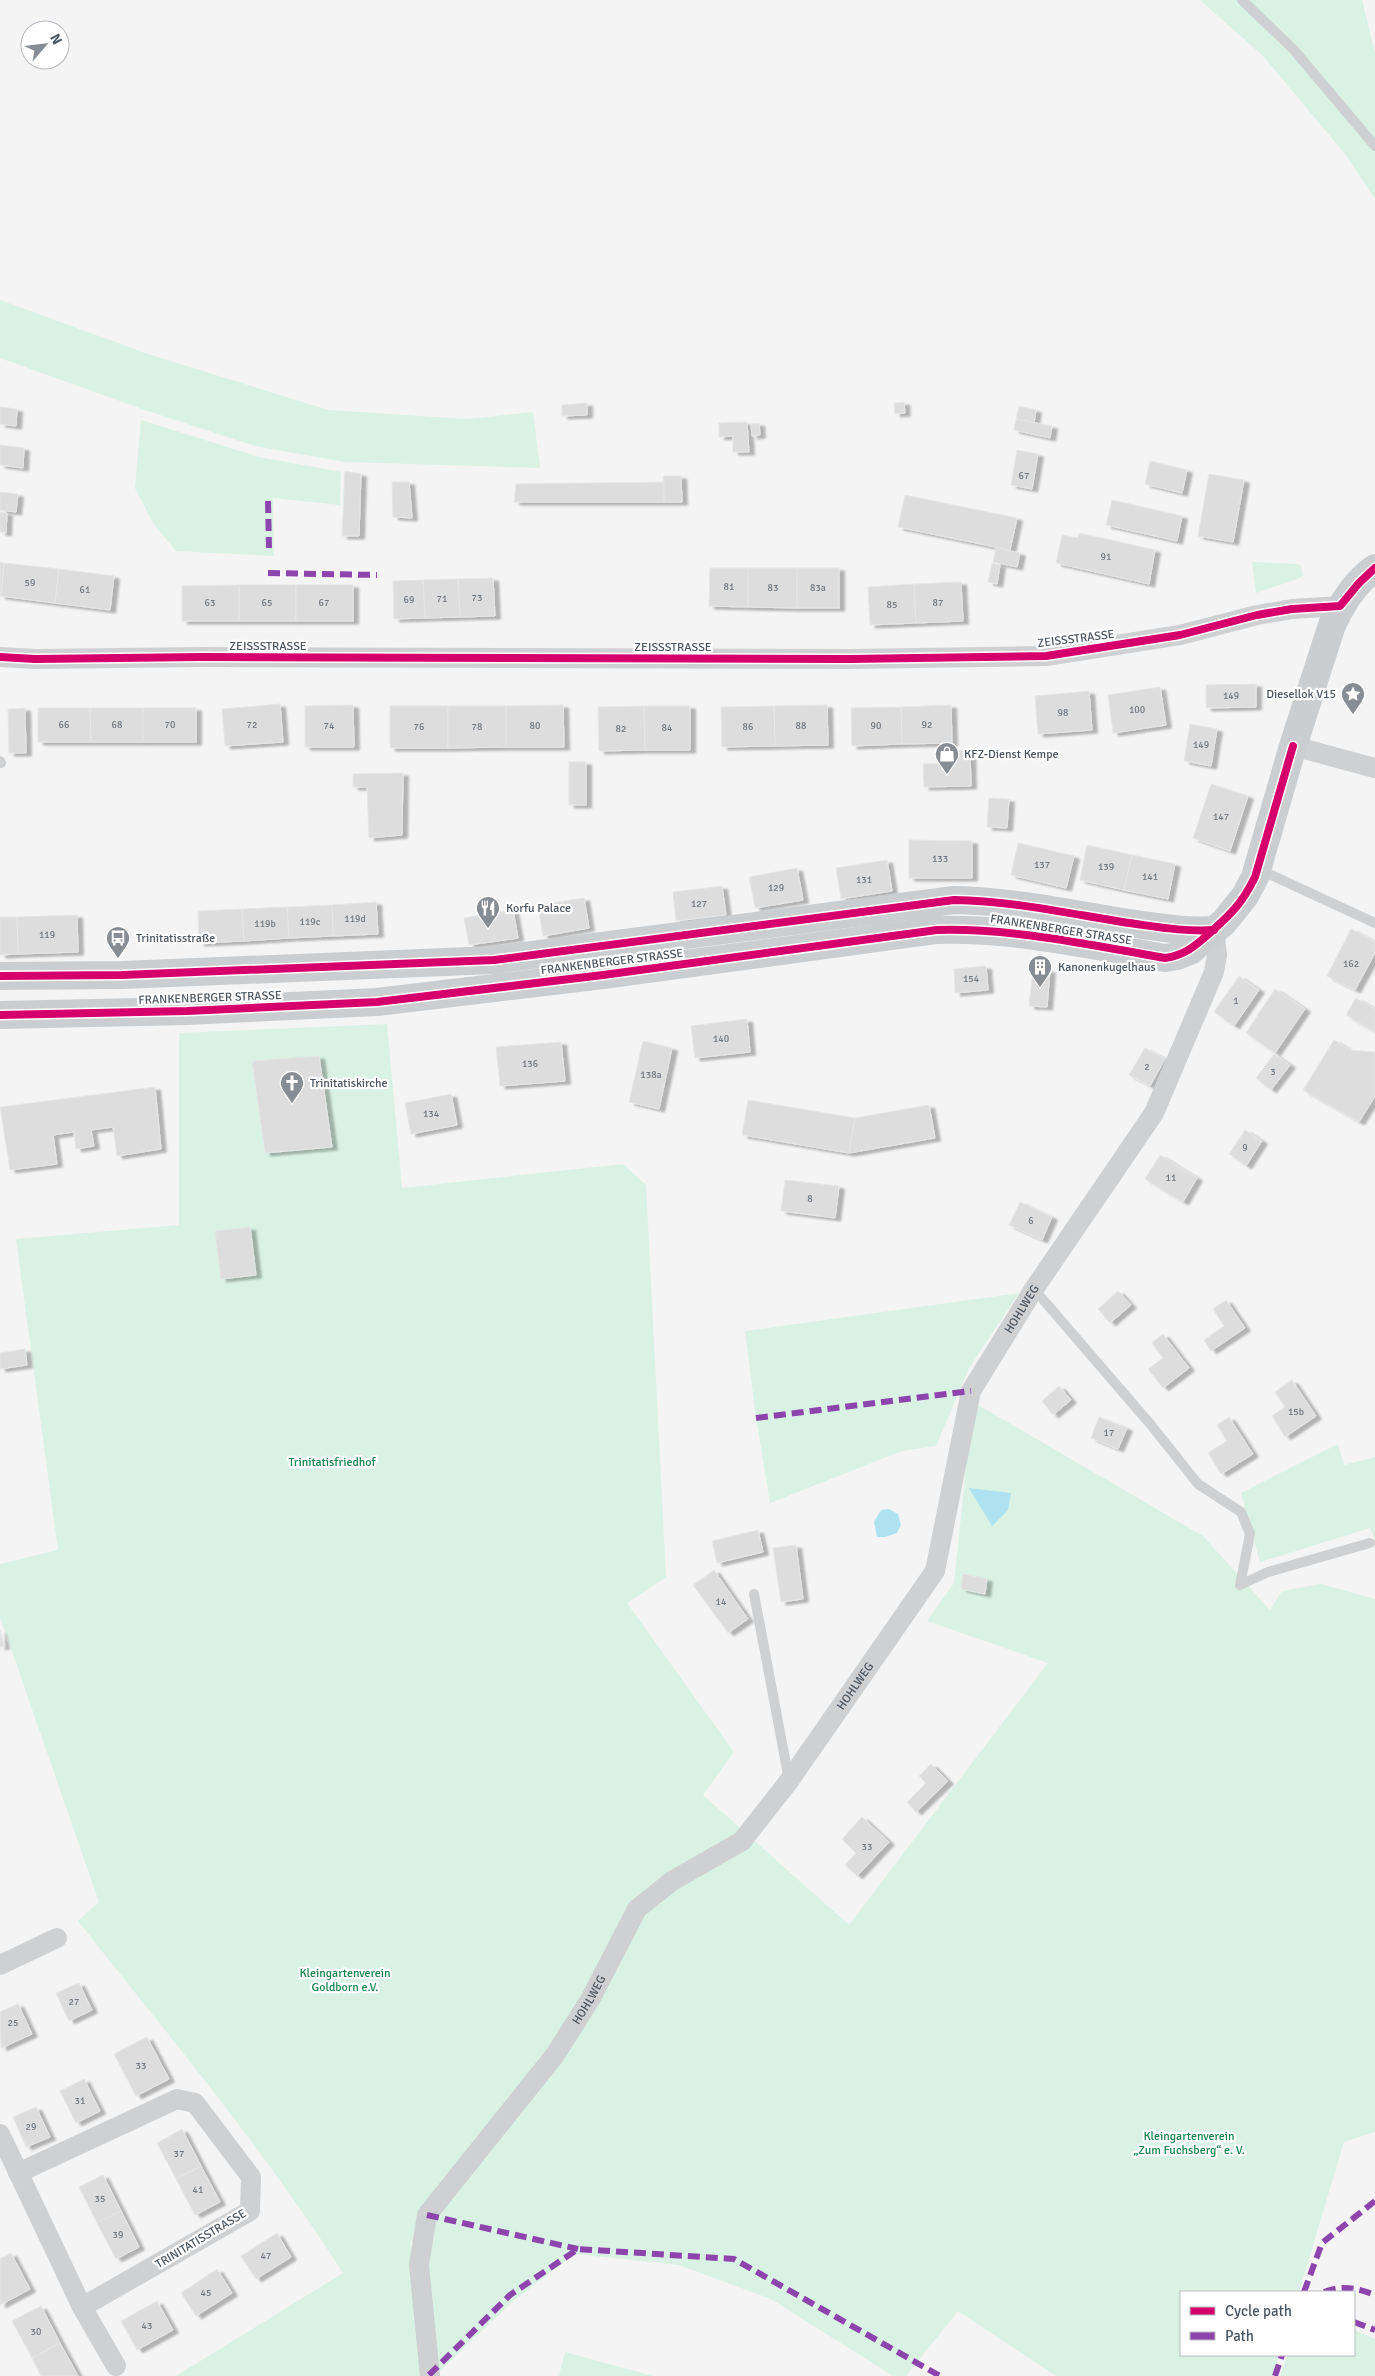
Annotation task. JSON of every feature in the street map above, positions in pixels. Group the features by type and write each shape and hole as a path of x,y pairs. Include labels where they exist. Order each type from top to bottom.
{"main road":[{"name":"FRANKENBERGER STRASSE","path":"0,1015 187,1011 370,1002 603,975 937,930 976,929 1014,933 1165,958 1177,956 1190,951 1214,930 1235,911 1245,896 1258,869 1325,642 1340,606 1359,583 1375,568"},
{"name":"FRANKENBERGER STRASSE","path":"0,976 130,974 494,960 954,900 994,900 1161,927 1194,931 1214,930"}],"street":[{"name":"ZEISSSTRASSE","path":"0,657 35,659 202,657 849,659 1046,656 1180,635 1257,615 1292,609 1340,606"},
{"path":"1293,746 1375,768"},
{"name":"HOHLWEG","path":"430,2376 419,2265 427,2214 555,2056 591,1998 637,1909 672,1881 742,1841 789,1781 935,1571 971,1390 1034,1289 1154,1113 1214,972 1217,955 1214,930"},
{"path":"0,1964 57,1938"},
{"name":"TRINITATISSTRASSE","path":"18,2173 177,2099 195,2103 251,2177 250,2211 82,2307"},
{"path":"0,2134 82,2307 116,2366"}],"lane":[{"path":"1242,0 1294,50 1375,146"},
{"path":"1258,869 1375,923"},
{"path":"1034,1289 1151,1425 1198,1484 1241,1512 1250,1534 1240,1586 1268,1572 1370,1542"},
{"path":"754,1594 789,1781"}],"green space":[{"path":"1200,0 1362,0 1375,53 1375,199 1345,154 1263,56"},
{"path":"0,300 148,354 328,410 468,419 533,412 540,468 345,462 255,446 145,410 0,358"},
{"path":"141,420 259,457 341,472 340,505 273,498 274,556 176,551 153,523 135,488"},
{"path":"1252,562 1298,564 1301,566 1303,575 1300,578 1256,593"},
{"path":"387,1024 402,1188 623,1164 646,1185 666,1577 627,1603 734,1752 703,1795 849,1925 1048,1663 927,1621 954,1583 973,1402 1203,1536 1270,1610 1282,1591 1321,1584 1375,1599 1375,2132 1344,2142 1299,2291 1180,2291 1180,2356 1279,2356 1273,2376 1056,2376 958,2311 906,2376 893,2376 771,2299 679,2265 575,2254 513,2301 439,2372 426,2262 410,2239 421,2376 176,2376 343,2273 313,2227 248,2137 78,1921 99,1902 0,1617 0,1564 58,1550 16,1239 179,1225 179,1033"},
{"path":"1019,1293 969,1368 936,1446 902,1451 770,1503 756,1418 745,1331"},
{"path":"1338,1444 1344,1465 1375,1457 1375,1541 1370,1528 1260,1562 1241,1493"},
{"path":"1355,2330 1375,2339 1375,2376 1280,2376 1288,2356 1355,2356"},
{"path":"565,2352 653,2376 559,2376"}],"water":[{"path":"969,1488 1011,1493 1008,1510 992,1526"},
{"path":"889,1509 898,1514 901,1525 897,1533 885,1537 877,1537 874,1522 881,1510"}],"building":[{"path":"904,402 905,413 895,414 894,403"},
{"path":"587,403 587,415 562,416 562,405"},
{"path":"1019,406 1036,410 1034,423 1016,419"},
{"path":"0,407 17,409 16,426 0,424"},
{"path":"1016,419 1052,426 1050,438 1014,430"},
{"path":"747,422 749,452 733,452 733,436 719,437 719,423"},
{"path":"759,423 760,435 752,436 751,424"},
{"path":"0,445 24,448 23,468 0,465"},
{"path":"1017,450 1038,454 1032,489 1011,485"},
{"path":"1150,461 1187,470 1182,493 1145,484"},
{"path":"345,471 361,474 359,536 342,536"},
{"path":"1209,474 1244,480 1233,542 1198,536"},
{"path":"663,476 681,476 682,502 664,502"},
{"path":"392,482 409,482 412,518 393,517"},
{"path":"664,482 664,502 514,502 516,484"},
{"path":"0,492 18,494 16,512 0,510"},
{"path":"905,495 1017,518 1010,550 898,527"},
{"path":"1112,500 1182,516 1177,541 1106,525"},
{"path":"0,512 7,513 6,533 0,532"},
{"path":"1079,533 1155,550 1149,584 1056,563 1062,535 1078,538"},
{"path":"996,548 1020,553 1017,567 993,562"},
{"path":"0,562 4,563 1,596 0,596"},
{"path":"4,563 59,569 55,603 1,596"},
{"path":"992,563 1000,565 997,584 988,582"},
{"path":"710,568 748,568 748,607 709,606"},
{"path":"748,568 797,568 797,608 748,607"},
{"path":"797,568 839,568 839,608 797,608"},
{"path":"59,569 114,576 110,610 55,603"},
{"path":"493,578 495,616 460,617 458,579"},
{"path":"458,579 460,617 425,618 423,580"},
{"path":"423,580 425,618 394,619 393,581"},
{"path":"961,582 963,621 916,623 914,584"},
{"path":"914,584 916,623 870,625 868,587"},
{"path":"239,585 296,585 296,621 239,621"},
{"path":"239,585 239,621 182,621 182,586"},
{"path":"296,585 353,585 353,621 296,621"},
{"path":"1256,684 1256,707 1206,708 1206,685"},
{"path":"1160,687 1166,725 1113,733 1108,695"},
{"path":"1089,691 1092,730 1038,734 1035,696"},
{"path":"280,704 283,742 225,746 222,709"},
{"path":"353,705 354,747 305,747 305,706"},
{"path":"563,705 564,747 506,747 506,706"},
{"path":"827,705 828,745 775,746 774,706"},
{"path":"951,705 952,743 902,744 901,707"},
{"path":"390,706 448,706 448,748 390,748"},
{"path":"448,706 506,706 506,747 448,748"},
{"path":"644,706 645,750 599,751 598,707"},
{"path":"644,706 690,706 690,750 645,750"},
{"path":"774,706 775,746 722,747 721,707"},
{"path":"901,707 902,744 852,746 851,708"},
{"path":"25,708 26,753 9,753 8,709"},
{"path":"38,708 90,708 91,742 38,742"},
{"path":"90,708 143,708 143,742 91,742"},
{"path":"143,708 196,708 196,742 143,742"},
{"path":"1190,724 1217,729 1211,766 1184,761"},
{"name":"KFZ-Dienst Kempe","path":"970,750 971,786 924,787 923,764 955,763 955,751"},
{"path":"569,762 586,762 586,805 569,805"},
{"path":"403,773 402,835 369,838 367,787 353,787 353,774"},
{"path":"1211,784 1248,796 1230,851 1193,838"},
{"path":"989,798 1009,799 1007,828 987,827"},
{"path":"909,840 972,841 972,878 909,878"},
{"path":"1018,843 1074,856 1066,888 1011,875"},
{"path":"1087,845 1132,855 1124,890 1080,880"},
{"path":"1132,855 1175,864 1168,899 1124,890"},
{"path":"887,860 892,891 841,899 836,868"},
{"path":"797,868 803,900 755,908 749,877"},
{"path":"722,886 726,915 676,921 673,892"},
{"path":"584,898 589,928 543,936 538,905"},
{"path":"376,902 378,934 333,936 332,905"},
{"path":"332,905 333,936 289,938 287,907"},
{"path":"287,907 289,938 244,941 242,909"},
{"path":"242,909 244,941 199,943 198,911"},
{"path":"513,910 518,938 469,945 464,918"},
{"path":"77,915 78,952 18,954 17,917"},
{"path":"0,917 17,917 18,954 0,955"},
{"path":"1351,929 1375,942 1375,953 1355,990 1327,976"},
{"path":"986,966 988,990 955,993 954,969"},
{"name":"Kanonenkugelhaus","path":"1033,969 1050,970 1047,1007 1029,1006"},
{"path":"1239,976 1259,990 1234,1026 1214,1012"},
{"path":"1275,989 1305,1009 1275,1053 1246,1033"},
{"path":"1356,998 1375,1009 1375,1032 1346,1015"},
{"path":"747,1019 750,1052 695,1058 691,1026"},
{"path":"1334,1040 1350,1050 1375,1052 1375,1096 1359,1122 1303,1090"},
{"path":"643,1041 672,1048 659,1109 629,1102"},
{"path":"561,1042 565,1081 500,1086 496,1047"},
{"path":"1145,1048 1165,1059 1150,1086 1129,1075"},
{"path":"1274,1054 1290,1065 1271,1090 1256,1078"},
{"name":"Trinitatiskirche","path":"319,1056 332,1147 265,1153 252,1061"},
{"path":"155,1087 161,1149 117,1156 113,1127 91,1130 94,1146 76,1149 74,1132 53,1135 57,1164 10,1170 0,1107"},
{"path":"451,1094 457,1125 411,1134 405,1103"},
{"path":"748,1100 855,1118 849,1153 742,1135"},
{"path":"929,1105 935,1138 849,1153 855,1118"},
{"path":"1245,1130 1262,1141 1246,1166 1229,1154"},
{"path":"1160,1155 1197,1178 1183,1202 1145,1179"},
{"path":"785,1180 839,1186 835,1218 781,1211"},
{"path":"1020,1202 1052,1217 1042,1240 1009,1225"},
{"path":"250,1227 256,1275 221,1279 215,1231"},
{"path":"1118,1291 1131,1305 1110,1323 1098,1309"},
{"path":"1226,1300 1245,1328 1211,1351 1204,1340 1224,1326 1213,1309"},
{"path":"1163,1334 1189,1368 1163,1388 1148,1369 1163,1358 1152,1343"},
{"path":"25,1349 27,1365 0,1369 0,1353"},
{"path":"1292,1380 1316,1416 1285,1437 1272,1416 1285,1407 1275,1392"},
{"path":"1059,1386 1071,1400 1053,1415 1042,1401"},
{"path":"1099,1417 1127,1428 1118,1449 1091,1438"},
{"path":"1229,1417 1253,1454 1221,1474 1208,1453 1227,1441 1217,1425"},
{"path":"758,1530 763,1552 717,1563 712,1541"},
{"path":"796,1545 803,1599 781,1602 773,1548"},
{"path":"714,1570 748,1619 728,1633 693,1585"},
{"path":"963,1574 987,1579 985,1594 961,1589"},
{"path":"0,1630 4,1646 0,1647"},
{"path":"931,1764 948,1781 916,1812 907,1802 926,1783 919,1776"},
{"path":"862,1817 889,1842 857,1876 845,1865 856,1853 842,1839"},
{"path":"79,1983 92,2010 69,2021 56,1993"},
{"path":"18,2004 32,2034 1,2048 0,2012"},
{"path":"147,2037 169,2079 136,2096 114,2054"},
{"path":"84,2079 100,2111 76,2123 60,2091"},
{"path":"36,2107 50,2137 26,2147 13,2117"},
{"path":"182,2129 201,2166 176,2179 157,2143"},
{"path":"201,2166 220,2202 195,2215 176,2179"},
{"path":"103,2175 121,2211 97,2223 79,2187"},
{"path":"121,2211 139,2247 116,2259 97,2223"},
{"path":"277,2233 291,2257 256,2279 241,2256"},
{"path":"11,2253 30,2289 0,2305 0,2259"},
{"path":"217,2269 232,2293 196,2316 181,2293"},
{"path":"157,2301 173,2330 137,2350 121,2321"},
{"path":"41,2306 60,2343 32,2358 12,2321"},
{"path":"60,2343 78,2376 41,2376 32,2358"}],"marked path":[{"path":"268,501 269,548"},
{"path":"268,573 377,575"},
{"path":"756,1418 971,1391"},
{"path":"1304,2291 1322,2243 1375,2201"},
{"path":"427,2215 578,2249"},
{"path":"429,2375 510,2295 578,2249 734,2259 940,2376"},
{"path":"1328,2291 1350,2288 1375,2295"},
{"path":"1355,2322 1375,2330"},
{"path":"1275,2376 1282,2356"}],"cycle path":[{"path":"0,657 35,659 202,657 849,659 1046,656 1180,635 1257,615 1292,609 1340,606 1359,583 1375,568"},
{"path":"0,1015 187,1011 377,1002 603,975 937,930 966,930 1023,935 1165,958 1172,957 1190,949 1201,941 1226,918 1246,894 1255,877 1293,746"},
{"path":"0,976 122,975 494,960 954,900 1020,905 1172,929 1214,930"}],"place":[{"name":"Diesellok V15","path":"1353,715"},
{"name":"KFZ-Dienst Kempe","path":"947,775"},
{"name":"Korfu Palace","path":"488,929"},
{"name":"Trinitatisstraße","path":"118,959"},
{"name":"Kanonenkugelhaus","path":"1040,988"},
{"name":"Trinitatiskirche","path":"292,1104"}],"park label":[{"name":"Trinitatisfriedhof","path":"332,1462"},
{"name":"Kleingartenverein Goldborn e.V.","path":"345,1980"},
{"name":"Kleingartenverein „Zum Fuchsberg“ e. V.","path":"1189,2143"}]}
